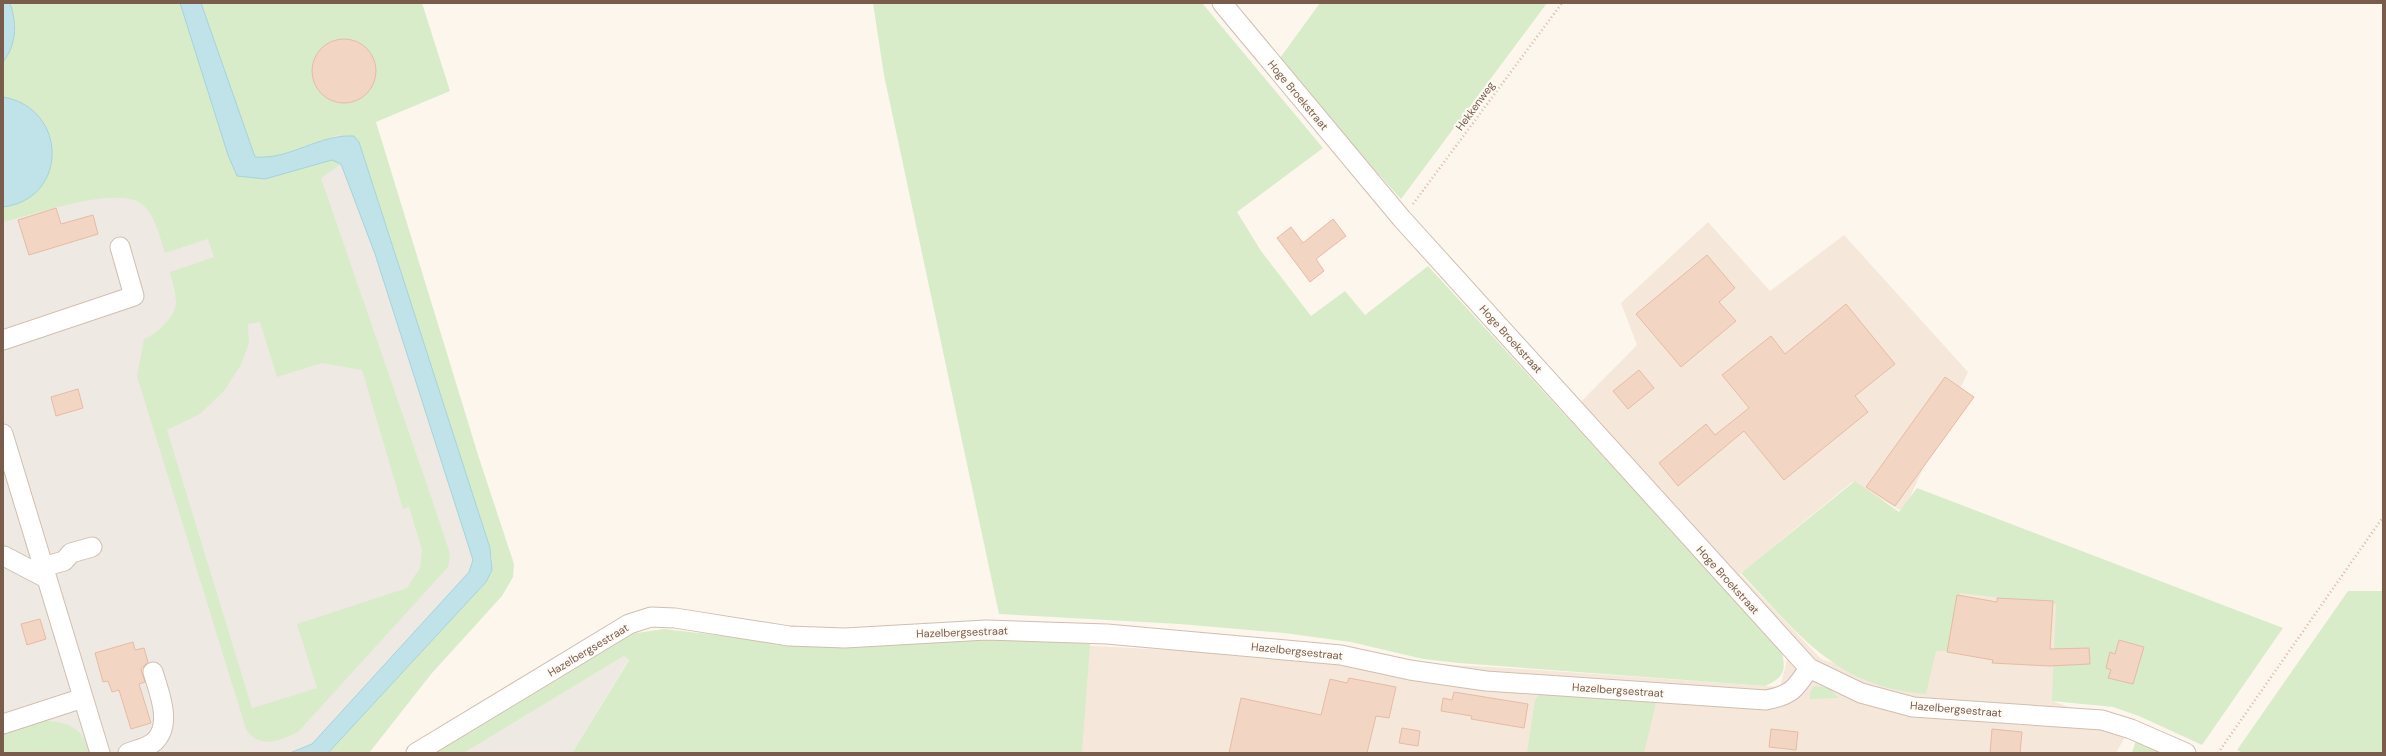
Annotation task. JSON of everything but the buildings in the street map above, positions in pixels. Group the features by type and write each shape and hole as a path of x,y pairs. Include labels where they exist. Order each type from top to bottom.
{"street":[{"name":"Hoge Broekstraat","path":"1222,3 1402,219 1809,668"},
{"path":"3,340 134,296 120,247"},
{"path":"3,434 100,753"},
{"path":"45,573 64,561 71,553 92,547"},
{"path":"4,556 45,573"},
{"name":"Hazelbergsestraat","path":"416,753 629,624 650,617 676,618 789,636 831,638 986,630 1107,634 1341,655 1410,670 1486,681 1766,700 1785,696 1799,683 1809,668 1861,693 1913,707 2102,720 2130,729 2186,753"},
{"path":"128,753 155,741 163,726 163,709 153,672"},
{"path":"3,724 83,698"}],"path":[{"name":"Hekkenweg","path":"1402,219 1562,3"},
{"path":"2218,753 2383,517"}],"shaded area":[{"path":"3,3 191,3 350,143 485,570 317,753 3,753"},
{"path":"1708,222 1770,291 1844,235 1968,372 1903,512 1852,482 1740,574 1821,659 1925,692 1946,589 2066,592 2055,702 2130,728 2116,753 1067,753 1076,645 1508,668 1780,687 1788,656 1566,417 1637,345 1621,303"},
{"path":"624,656 629,659 572,753 464,753"}],"green space":[{"path":"9,3 180,3 228,155 265,179 332,160 341,164 321,178 436,511 449,550 450,558 448,567 298,732 277,741 263,742 257,740 251,736 246,729 137,376 144,339 154,334 169,319 175,308 175,295 170,272 214,257 208,239 165,253 155,222 144,206 133,200 117,198 98,199 76,203 3,222 3,207 24,200 40,188 49,172 52,154 49,135 40,118 24,105 3,97 3,62 13,43 15,21","holes":["260,322 277,377 322,363 362,370 403,509 409,507 422,550 420,568 407,588 297,624 317,688 252,708 167,430 200,414 224,391 241,365 249,343 248,324"]},
{"path":"201,3 422,3 450,91 376,122 479,458 514,564 513,577 502,596 432,673 369,753 328,753 486,582 492,560 490,548 359,142 338,135 272,158 255,157"},
{"path":"873,3 1202,3 1323,148 1237,212 1261,251 1311,316 1345,291 1365,315 1428,266 1781,650 1784,668 1780,676 1765,686 1459,663 1423,659 1351,642 1284,633 1180,624 999,614 884,75"},
{"path":"1320,3 1547,3 1401,199 1356,149 1280,58"},
{"path":"1855,481 1899,512 1917,488 2283,628 2202,745 2139,716 2113,707 2052,701 2056,604 1960,593 1951,651 1936,651 1926,694 1895,690 1867,681 1843,669 1821,654 1781,616 1741,573"},
{"path":"2348,591 2383,591 2383,753 2243,753 2237,750"},
{"path":"664,629 787,643 977,635 1090,644 1082,753 572,753 629,660 624,656 464,753 430,753 630,634"},
{"path":"1814,686 1829,688 1839,698 1810,699 1810,692"},
{"path":"1543,690 1657,699 1644,753 1527,753 1535,700"},
{"path":"42,721 59,722 73,727 83,737 90,753 3,753 3,734"},
{"path":"2137,736 2175,753 2132,753"}],"water":[{"path":"3,3 9,3 11,6 15,28 11,49 3,62"},
{"path":"180,3 201,3 255,157 280,155 341,136 354,136 359,142 490,548 492,570 486,582 328,753 290,753 312,744 469,572 473,560 375,254 341,164 332,160 265,179 237,176 228,155"},
{"path":"3,97 24,105 40,118 49,135 52,153 49,172 40,188 25,200 3,207"}]}
